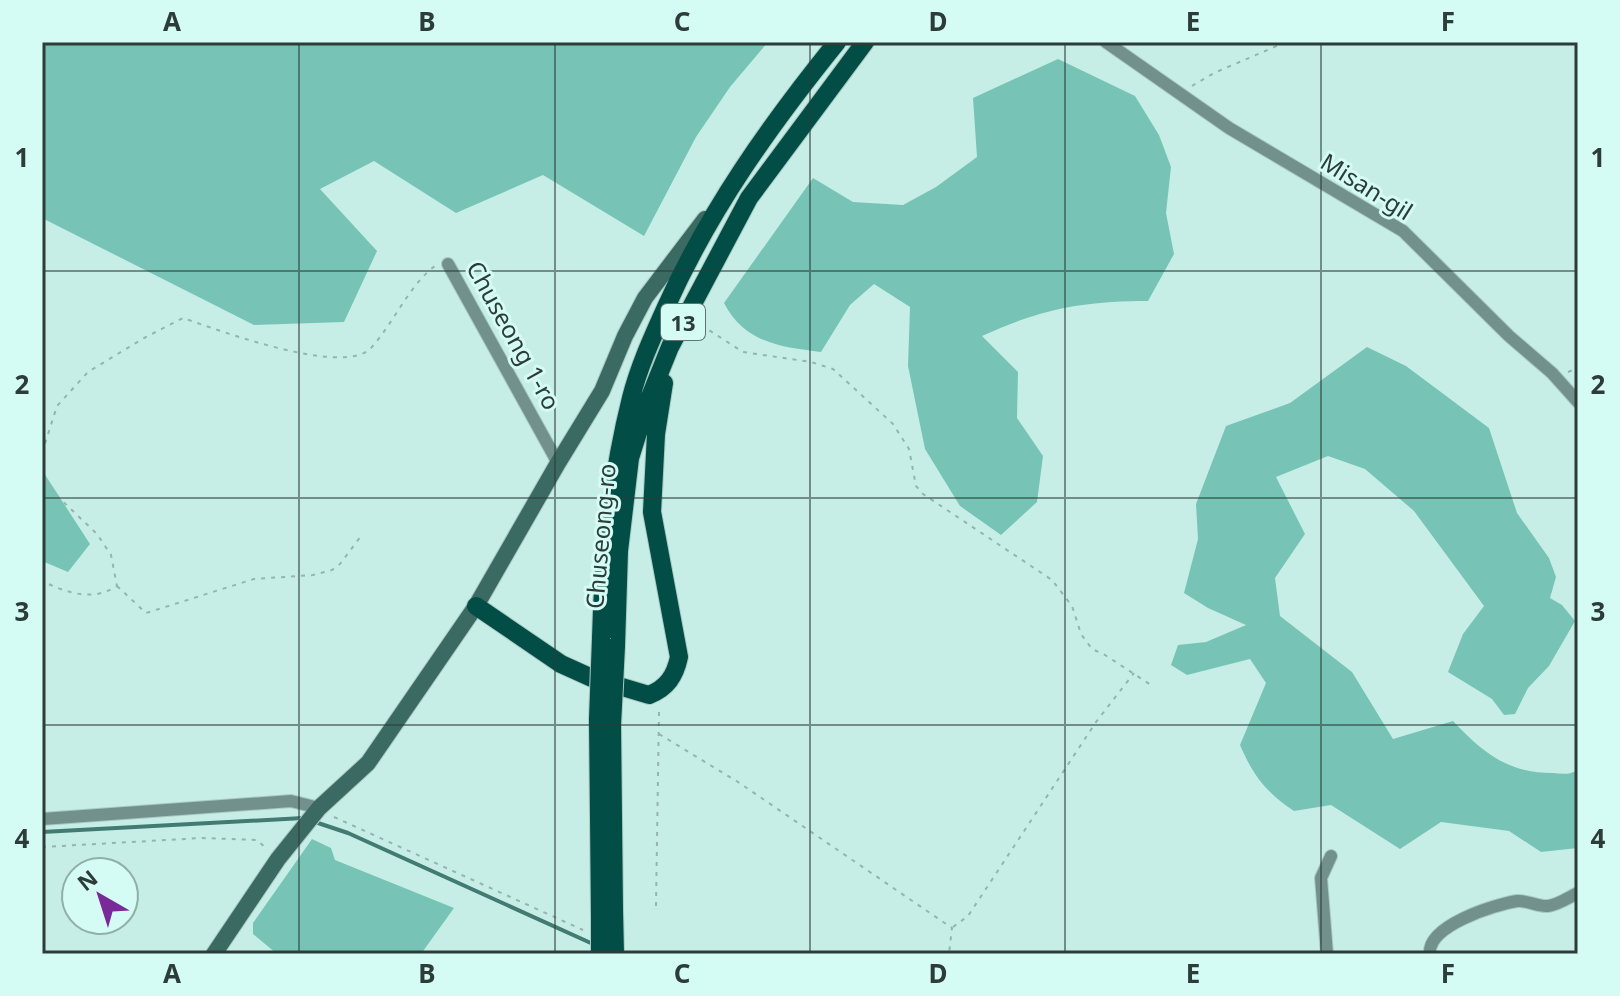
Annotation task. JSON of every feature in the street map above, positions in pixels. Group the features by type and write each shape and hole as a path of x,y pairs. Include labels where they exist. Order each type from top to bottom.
{"main road":[{"name":"Chuseong-ro","path":"600,954 607,913 605,722 608,642 604,551 612,488 631,397 647,348 683,270 725,192 775,120 837,42"},
{"name":"Chuseong-ro","path":"608,642 630,458 670,347 749,198 865,42"},
{"path":"476,606 561,664 592,678 649,695 664,687 675,674 679,657 652,512 656,434 670,347"},
{"name":"Chuseong-ro","path":"607,913 620,951"}],"street":[{"name":"Misan-gil","path":"1106,42 1229,128 1403,231 1509,336 1552,373 1578,402"},
{"name":"Chuseong 1-ro","path":"214,954 278,859 316,812 368,763 476,606 602,391 645,298 725,192"},
{"name":"Chuseong 1-ro","path":"448,264 558,463"},
{"path":"42,819 291,801 316,812"},
{"path":"1327,954 1321,878 1331,856"},
{"path":"1430,954 1429,946 1437,934 1483,909 1520,901 1548,906 1578,893"}],"path":[{"path":"1186,98 1193,83 1286,42"},
{"name":"Chuseong 1-ro","path":"42,453 57,406 88,372 183,318 291,352 342,358 368,351 432,266 448,264"},
{"path":"687,315 743,352 811,362 833,369 893,424 909,449 916,486 923,494 1052,580 1072,606 1081,634 1092,649 1151,685"},
{"path":"42,460 43,477 55,494 97,534 111,555 117,586 146,613 254,579 313,575 332,570 361,536"},
{"path":"42,581 78,595 105,595 117,586"},
{"path":"949,954 952,928 968,916 1096,722 1134,673"},
{"path":"653,694 659,704 656,906"},
{"path":"659,734 738,782 952,928"},
{"path":"316,812 582,929"},
{"path":"42,847 216,838 257,840 278,859"},
{"path":"620,951 639,954"}],"green space":[{"path":"42,42 768,42 730,87 696,137 644,236 543,175 456,213 374,161 320,189 377,251 344,322 254,325 42,218"},
{"path":"1058,59 1135,96 1159,135 1171,167 1166,213 1174,254 1148,301 1063,308 982,336 1018,372 1017,418 1043,456 1037,502 1001,535 960,506 925,449 908,366 910,307 874,284 850,305 821,352 778,345 753,335 742,327 724,303 813,178 853,202 903,205 936,187 977,157 973,98"},
{"path":"1367,347 1406,366 1489,428 1517,513 1549,558 1556,577 1550,598 1562,605 1575,621 1549,666 1528,688 1515,714 1504,715 1492,699 1448,672 1463,634 1484,606 1414,511 1365,469 1328,456 1276,477 1305,534 1275,578 1280,616 1352,672 1393,739 1453,721 1486,752 1509,765 1537,772 1566,774 1578,770 1578,848 1541,852 1509,831 1441,822 1400,849 1331,805 1294,811 1261,782 1240,745 1266,683 1250,659 1187,675 1171,665 1178,645 1206,642 1246,625 1184,593 1198,539 1196,504 1226,426 1290,403"},
{"path":"42,470 90,544 68,572 42,561"},
{"path":"312,839 331,848 335,860 454,908 421,954 277,954 253,934 253,923"}],"waterway":[{"path":"42,832 303,818"},
{"path":"315,822 348,833 593,944"}]}
